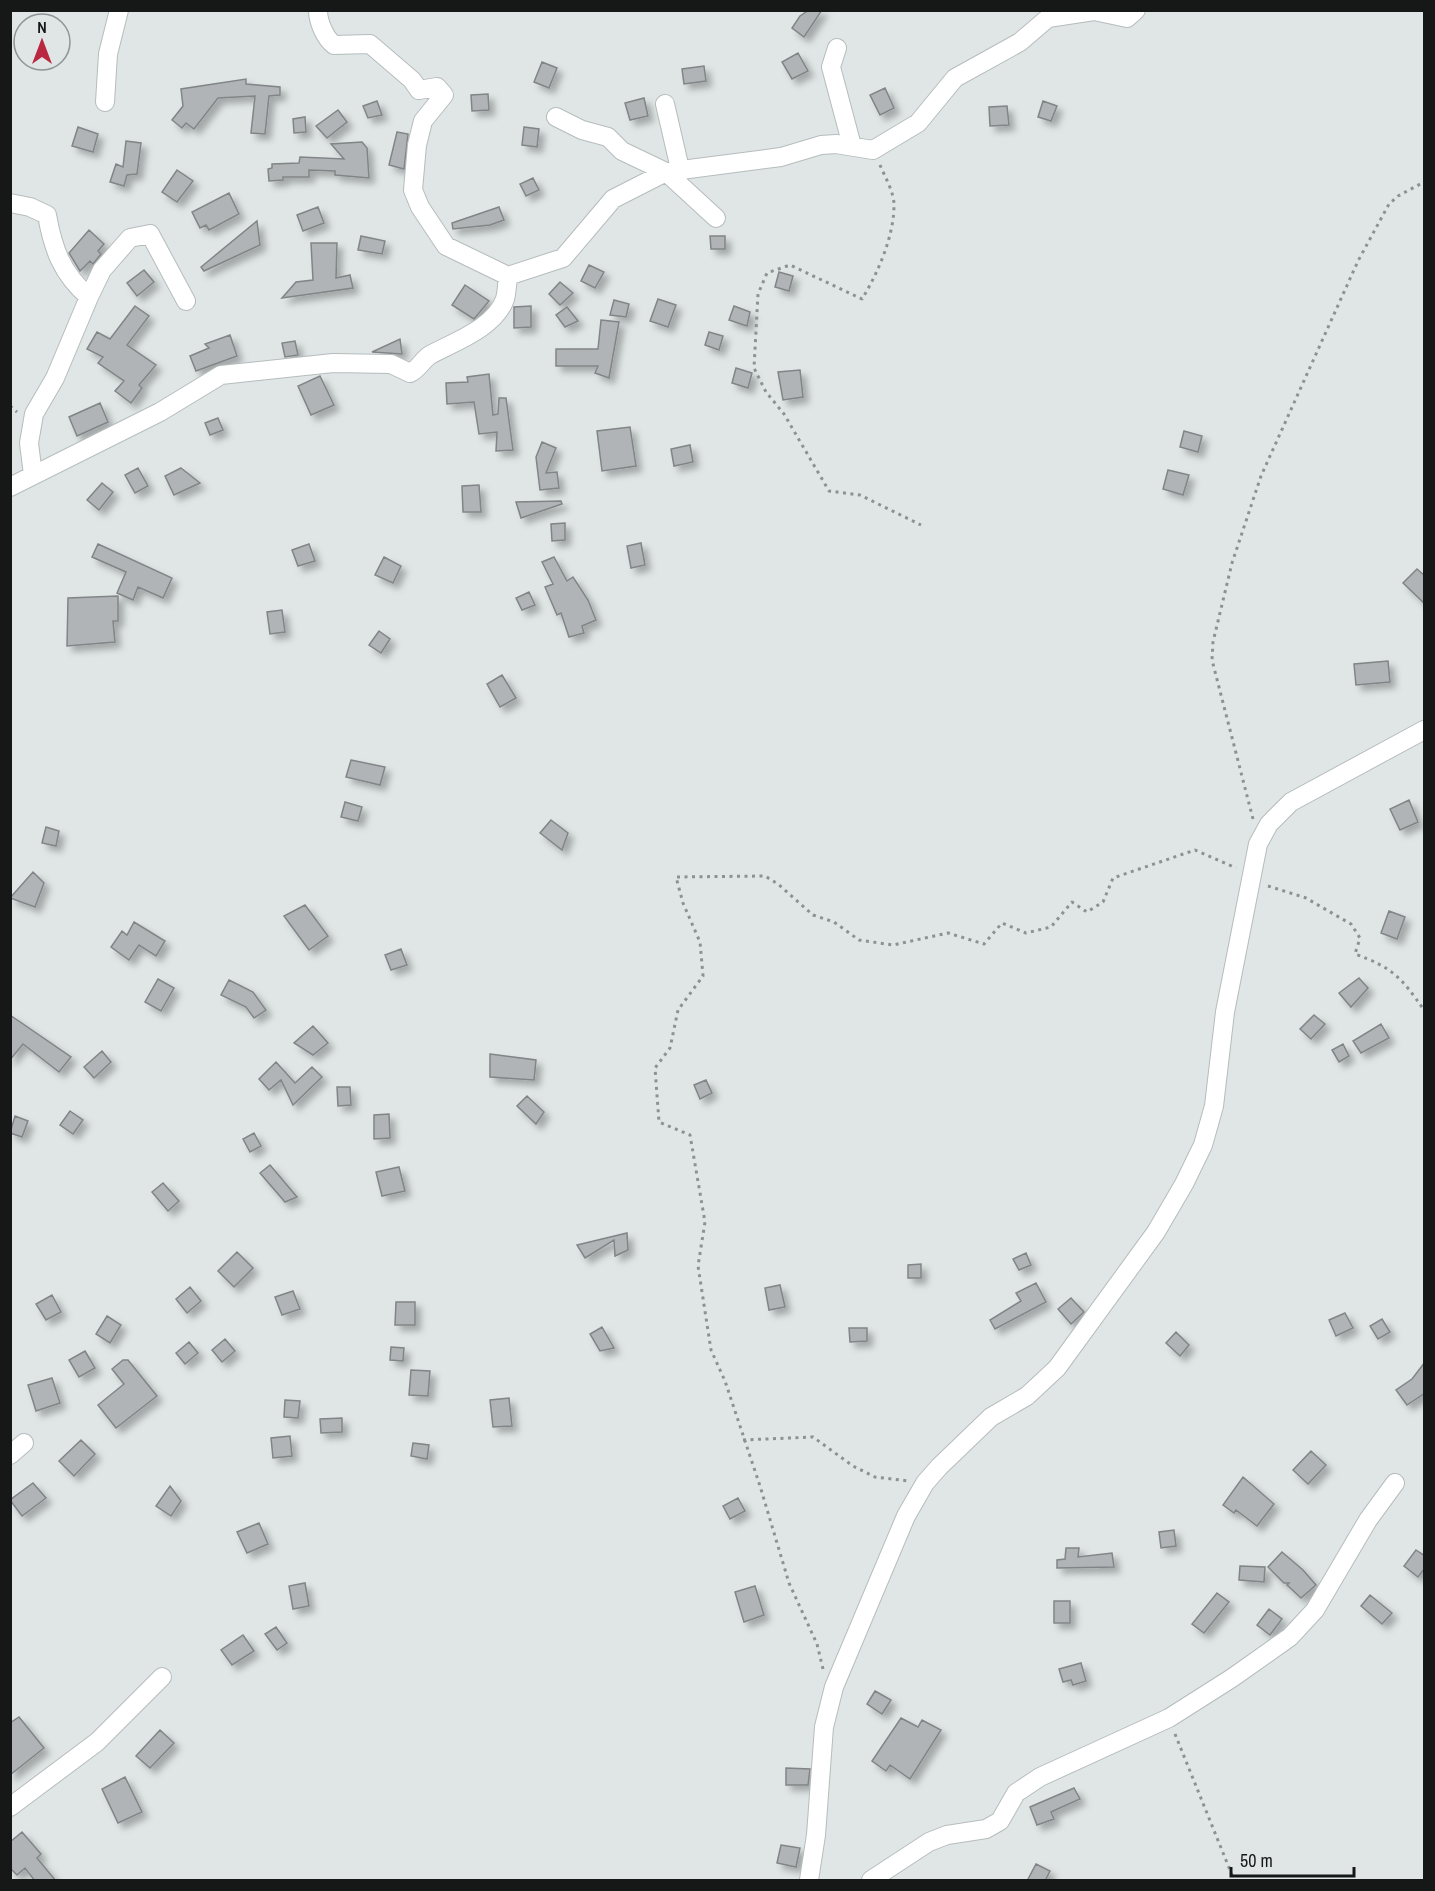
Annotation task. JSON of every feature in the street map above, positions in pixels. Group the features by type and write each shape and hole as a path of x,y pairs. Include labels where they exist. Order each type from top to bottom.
{"street":[{"path":"105,102 108,54 119,10"},
{"path":"318,10 318,20 334,45 370,44 412,80 419,90 437,87 444,95 423,121 417,144 413,190 420,207 446,246 508,276 562,258 613,199 673,170 781,157 821,145 852,146 873,150 918,123 955,78 1020,42 1048,18 1094,11 1127,18 1136,10"},
{"path":"837,48 831,67 852,146"},
{"path":"665,104 673,170"},
{"path":"556,117 575,127 608,137 621,151 673,170 716,218"},
{"path":"10,203 30,207 47,215 51,240 59,263 77,287 89,297"},
{"path":"33,475 29,443 34,414 55,378 102,270 130,238 150,234 186,301"},
{"path":"10,487 160,412 221,375 333,363 391,364 410,373 417,370 428,356 459,342 489,319 504,300 508,276"},
{"path":"809,1881 816,1835 824,1727 831,1700 906,1516 925,1484 990,1417 1027,1396 1057,1368 1130,1271 1184,1184 1203,1145 1214,1106 1225,1012 1258,844 1269,824 1291,802 1425,730"},
{"path":"871,1881 929,1842 947,1836 986,1830 1000,1821 1016,1793 1040,1777 1169,1718 1232,1678 1290,1637 1304,1624 1395,1483"},
{"path":"10,1807 97,1742 162,1677"}],"path":[{"path":"873,150 894,203 892,228 872,283 862,298 790,265 767,273 758,294 754,368 766,392 784,414 829,491 860,495 921,525"},
{"path":"1258,844 1252,809 1212,660 1213,642 1232,563 1262,476 1358,261 1389,204 1398,196 1425,182"},
{"path":"831,1700 817,1644 789,1583 725,1381 711,1350 698,1266 705,1222 690,1135 658,1122 655,1068 670,1048 678,1010 703,976 700,942 682,903 676,877 765,876 778,884 813,915 834,922 859,940 893,945 948,933 984,944 1002,923 1026,933 1051,927 1072,902 1087,912 1103,902 1113,878 1195,850 1229,864 1251,879 1306,898 1351,924 1360,938 1355,954 1386,965 1425,1010"},
{"path":"743,1440 813,1437 853,1466 875,1477 925,1484"},
{"path":"1169,1718 1234,1881"}],"building":[{"path":"809,10 822,10 804,37 792,28 800,16"},
{"path":"798,53 808,71 792,79 782,62"},
{"path":"542,62 557,68 549,88 534,82"},
{"path":"704,66 706,81 684,84 682,69"},
{"path":"246,79 246,84 280,87 280,95 269,96 265,134 251,133 255,96 218,98 194,129 186,123 182,128 172,120 183,106 181,89"},
{"path":"885,88 894,108 880,115 870,95"},
{"path":"488,94 489,110 472,111 471,95"},
{"path":"644,98 648,116 630,120 625,103"},
{"path":"377,101 382,115 368,118 363,106"},
{"path":"1043,101 1057,106 1051,121 1038,117"},
{"path":"1007,106 1009,125 990,126 989,107"},
{"path":"338,110 347,122 327,138 316,126"},
{"path":"305,117 306,132 294,133 293,119"},
{"path":"78,127 98,134 93,152 72,146"},
{"path":"524,127 539,129 537,147 522,145"},
{"path":"397,132 408,134 404,169 389,165"},
{"path":"126,141 141,143 137,174 127,175 124,186 110,182 116,164 123,167"},
{"path":"362,142 367,148 369,178 335,175 335,171 309,170 309,177 283,177 283,180 269,181 268,169 272,168 272,164 299,163 300,157 344,159 331,144"},
{"path":"177,170 193,181 177,202 162,192"},
{"path":"533,178 539,190 526,196 520,184"},
{"path":"229,193 239,214 209,230 206,225 200,228 192,212"},
{"path":"318,207 324,223 303,231 297,215"},
{"path":"499,207 504,220 490,225 453,229 452,223"},
{"path":"257,221 260,245 204,271 201,267"},
{"path":"89,230 104,244 98,251 101,254 93,264 90,261 80,271 69,253"},
{"path":"361,236 385,241 382,254 358,250"},
{"path":"710,236 725,236 725,249 711,249"},
{"path":"311,243 337,243 336,278 350,275 353,288 282,298 296,282 313,280"},
{"path":"589,265 604,272 595,288 581,281"},
{"path":"144,270 154,282 137,296 127,283"},
{"path":"779,272 793,276 789,291 775,287"},
{"path":"560,282 573,293 560,305 549,294"},
{"path":"465,285 489,301 474,319 452,305"},
{"path":"658,299 676,305 668,327 650,321"},
{"path":"614,300 629,304 626,317 610,315"},
{"path":"135,306 149,316 127,345 156,365 139,385 142,388 131,403 115,391 124,381 98,363 103,357 87,349 97,332 110,339"},
{"path":"531,306 531,327 514,328 514,307"},
{"path":"734,306 750,312 747,326 729,320"},
{"path":"567,307 578,321 565,327 556,315"},
{"path":"601,320 619,322 609,378 595,373 598,366 556,366 556,349 598,349"},
{"path":"709,332 723,336 719,350 705,345"},
{"path":"230,335 237,356 196,371 190,356 209,348 205,344"},
{"path":"400,339 402,354 372,352"},
{"path":"295,341 298,355 285,357 282,343"},
{"path":"736,368 752,373 748,388 732,383"},
{"path":"800,370 803,397 783,400 778,372"},
{"path":"489,374 493,415 498,414 499,398 506,398 513,450 496,451 497,432 479,434 474,402 447,404 446,383 468,382 467,377"},
{"path":"320,376 334,405 311,415 298,386"},
{"path":"100,403 108,422 77,436 69,417"},
{"path":"218,418 223,430 210,435 205,423"},
{"path":"630,427 636,466 602,471 597,431"},
{"path":"1184,431 1202,436 1198,452 1180,447"},
{"path":"542,442 556,448 546,473 557,472 559,488 540,490 536,457"},
{"path":"690,445 693,462 674,466 671,449"},
{"path":"138,468 148,486 135,493 125,475"},
{"path":"181,468 200,483 174,495 165,476"},
{"path":"1168,470 1189,475 1183,495 1163,489"},
{"path":"102,483 113,492 99,510 87,500"},
{"path":"479,485 481,512 463,512 462,486"},
{"path":"561,501 562,504 521,518 516,502"},
{"path":"565,523 565,540 552,541 551,524"},
{"path":"641,543 645,565 631,568 627,546"},
{"path":"98,544 172,578 163,598 138,587 133,600 117,593 126,572 92,557"},
{"path":"309,544 315,561 298,566 292,550"},
{"path":"384,557 401,566 393,583 375,575"},
{"path":"554,557 567,581 573,577 588,600 596,620 582,626 584,633 569,637 561,613 557,615 545,587 553,584 542,562"},
{"path":"1417,569 1425,576 1425,604 1403,583"},
{"path":"529,592 535,605 522,610 516,598"},
{"path":"118,596 118,621 113,621 115,642 67,646 68,598"},
{"path":"282,610 285,632 270,634 267,612"},
{"path":"379,631 390,639 381,653 369,645"},
{"path":"1388,661 1390,682 1356,685 1354,664"},
{"path":"502,675 516,698 500,707 487,684"},
{"path":"351,760 385,767 380,785 346,777"},
{"path":"1409,800 1418,822 1400,830 1390,809"},
{"path":"345,802 362,807 358,821 341,817"},
{"path":"551,820 568,833 562,850 540,833"},
{"path":"46,827 59,831 56,846 42,843"},
{"path":"33,872 44,883 35,907 10,898"},
{"path":"305,905 328,936 309,950 284,916"},
{"path":"1389,911 1405,917 1397,939 1381,933"},
{"path":"134,922 165,941 156,956 139,945 129,960 111,947 122,931 127,935"},
{"path":"401,949 407,965 391,970 385,955"},
{"path":"1359,978 1368,988 1351,1007 1339,993"},
{"path":"158,979 174,988 161,1011 145,1002"},
{"path":"229,980 253,992 266,1010 254,1018 246,1007 221,995"},
{"path":"10,1015 71,1057 59,1072 23,1044 10,1060"},
{"path":"1314,1015 1325,1024 1311,1039 1300,1029"},
{"path":"1381,1024 1389,1038 1361,1053 1353,1041"},
{"path":"313,1026 328,1043 313,1055 294,1043"},
{"path":"1343,1044 1349,1056 1339,1062 1332,1050"},
{"path":"102,1051 111,1062 94,1078 84,1067"},
{"path":"490,1054 536,1060 534,1080 490,1077"},
{"path":"276,1062 295,1083 312,1067 322,1077 293,1105 281,1080 269,1090 259,1079"},
{"path":"706,1080 712,1093 700,1099 694,1085"},
{"path":"337,1087 350,1087 351,1105 338,1106"},
{"path":"527,1096 544,1112 536,1124 517,1106"},
{"path":"70,1111 83,1120 73,1134 60,1125"},
{"path":"389,1114 390,1138 374,1139 374,1115"},
{"path":"15,1116 28,1121 22,1137 10,1133"},
{"path":"254,1133 261,1146 250,1152 243,1139"},
{"path":"270,1165 297,1197 285,1202 260,1173"},
{"path":"399,1167 405,1191 382,1196 376,1172"},
{"path":"163,1183 179,1201 168,1211 152,1192"},
{"path":"627,1233 628,1250 615,1256 614,1240 585,1258 577,1245"},
{"path":"237,1252 253,1268 234,1287 218,1271"},
{"path":"1026,1253 1031,1265 1019,1270 1013,1259"},
{"path":"921,1264 921,1278 908,1278 908,1265"},
{"path":"1036,1283 1046,1302 995,1329 990,1320 1021,1301 1016,1293"},
{"path":"780,1285 785,1307 769,1310 765,1288"},
{"path":"190,1287 201,1301 187,1313 176,1299"},
{"path":"293,1291 300,1309 282,1315 275,1297"},
{"path":"52,1295 61,1312 46,1320 36,1304"},
{"path":"1071,1298 1084,1312 1071,1324 1058,1309"},
{"path":"396,1302 415,1302 415,1325 395,1325"},
{"path":"1345,1313 1353,1328 1336,1336 1329,1320"},
{"path":"107,1316 121,1325 110,1343 96,1334"},
{"path":"1382,1319 1390,1332 1378,1339 1370,1326"},
{"path":"602,1327 614,1348 600,1351 590,1334"},
{"path":"849,1328 867,1328 867,1341 850,1342"},
{"path":"1176,1332 1189,1345 1180,1356 1166,1343"},
{"path":"225,1339 235,1351 222,1362 212,1350"},
{"path":"189,1342 198,1353 185,1364 176,1353"},
{"path":"391,1347 404,1348 403,1361 390,1360"},
{"path":"85,1351 95,1368 79,1377 69,1360"},
{"path":"123,1360 128,1360 157,1396 116,1428 98,1405 124,1384 112,1369"},
{"path":"1425,1362 1425,1393 1407,1405 1396,1390 1412,1379"},
{"path":"411,1370 430,1371 428,1396 409,1395"},
{"path":"52,1378 60,1403 36,1411 28,1385"},
{"path":"509,1398 512,1426 493,1427 490,1400"},
{"path":"285,1400 300,1401 298,1418 284,1417"},
{"path":"342,1418 342,1432 321,1433 320,1419"},
{"path":"290,1436 292,1456 273,1458 271,1438"},
{"path":"81,1440 95,1454 74,1476 59,1461"},
{"path":"413,1443 429,1445 427,1459 411,1456"},
{"path":"1311,1451 1326,1465 1308,1484 1293,1470"},
{"path":"1243,1477 1274,1504 1257,1526 1236,1510 1234,1513 1223,1505"},
{"path":"33,1483 46,1498 22,1516 10,1500"},
{"path":"170,1486 181,1501 171,1516 156,1506"},
{"path":"738,1498 745,1511 730,1519 723,1506"},
{"path":"259,1523 268,1544 247,1553 237,1532"},
{"path":"1174,1530 1176,1546 1161,1548 1159,1532"},
{"path":"1066,1548 1079,1548 1078,1557 1112,1553 1114,1567 1057,1568 1057,1560 1065,1559"},
{"path":"1416,1550 1425,1556 1425,1568 1418,1577 1404,1566"},
{"path":"1282,1552 1316,1585 1301,1598 1287,1585 1289,1583 1284,1583 1268,1567"},
{"path":"1240,1566 1265,1567 1264,1582 1239,1580"},
{"path":"305,1583 309,1606 293,1609 289,1586"},
{"path":"755,1586 764,1615 744,1622 735,1592"},
{"path":"1217,1593 1229,1602 1204,1633 1192,1624"},
{"path":"1370,1595 1392,1613 1382,1624 1361,1606"},
{"path":"1054,1601 1070,1601 1070,1623 1054,1623"},
{"path":"1269,1609 1282,1619 1270,1635 1257,1625"},
{"path":"276,1627 287,1643 277,1650 265,1634"},
{"path":"243,1635 254,1651 232,1665 221,1650"},
{"path":"1081,1663 1086,1681 1073,1685 1071,1680 1063,1682 1059,1669"},
{"path":"875,1691 891,1700 882,1714 867,1704"},
{"path":"19,1717 44,1748 10,1775 10,1723"},
{"path":"901,1718 918,1727 922,1720 941,1730 910,1779 890,1765 886,1771 872,1761"},
{"path":"160,1730 174,1743 150,1768 136,1756"},
{"path":"786,1768 810,1769 808,1785 786,1785"},
{"path":"125,1777 142,1812 118,1823 102,1789"},
{"path":"1074,1788 1080,1799 1051,1812 1054,1819 1037,1825 1030,1807"},
{"path":"22,1832 41,1854 37,1858 56,1881 35,1881 25,1868 17,1875 10,1868 10,1842"},
{"path":"781,1845 800,1848 796,1867 777,1863"},
{"path":"1036,1864 1050,1871 1045,1881 1027,1881"}]}
